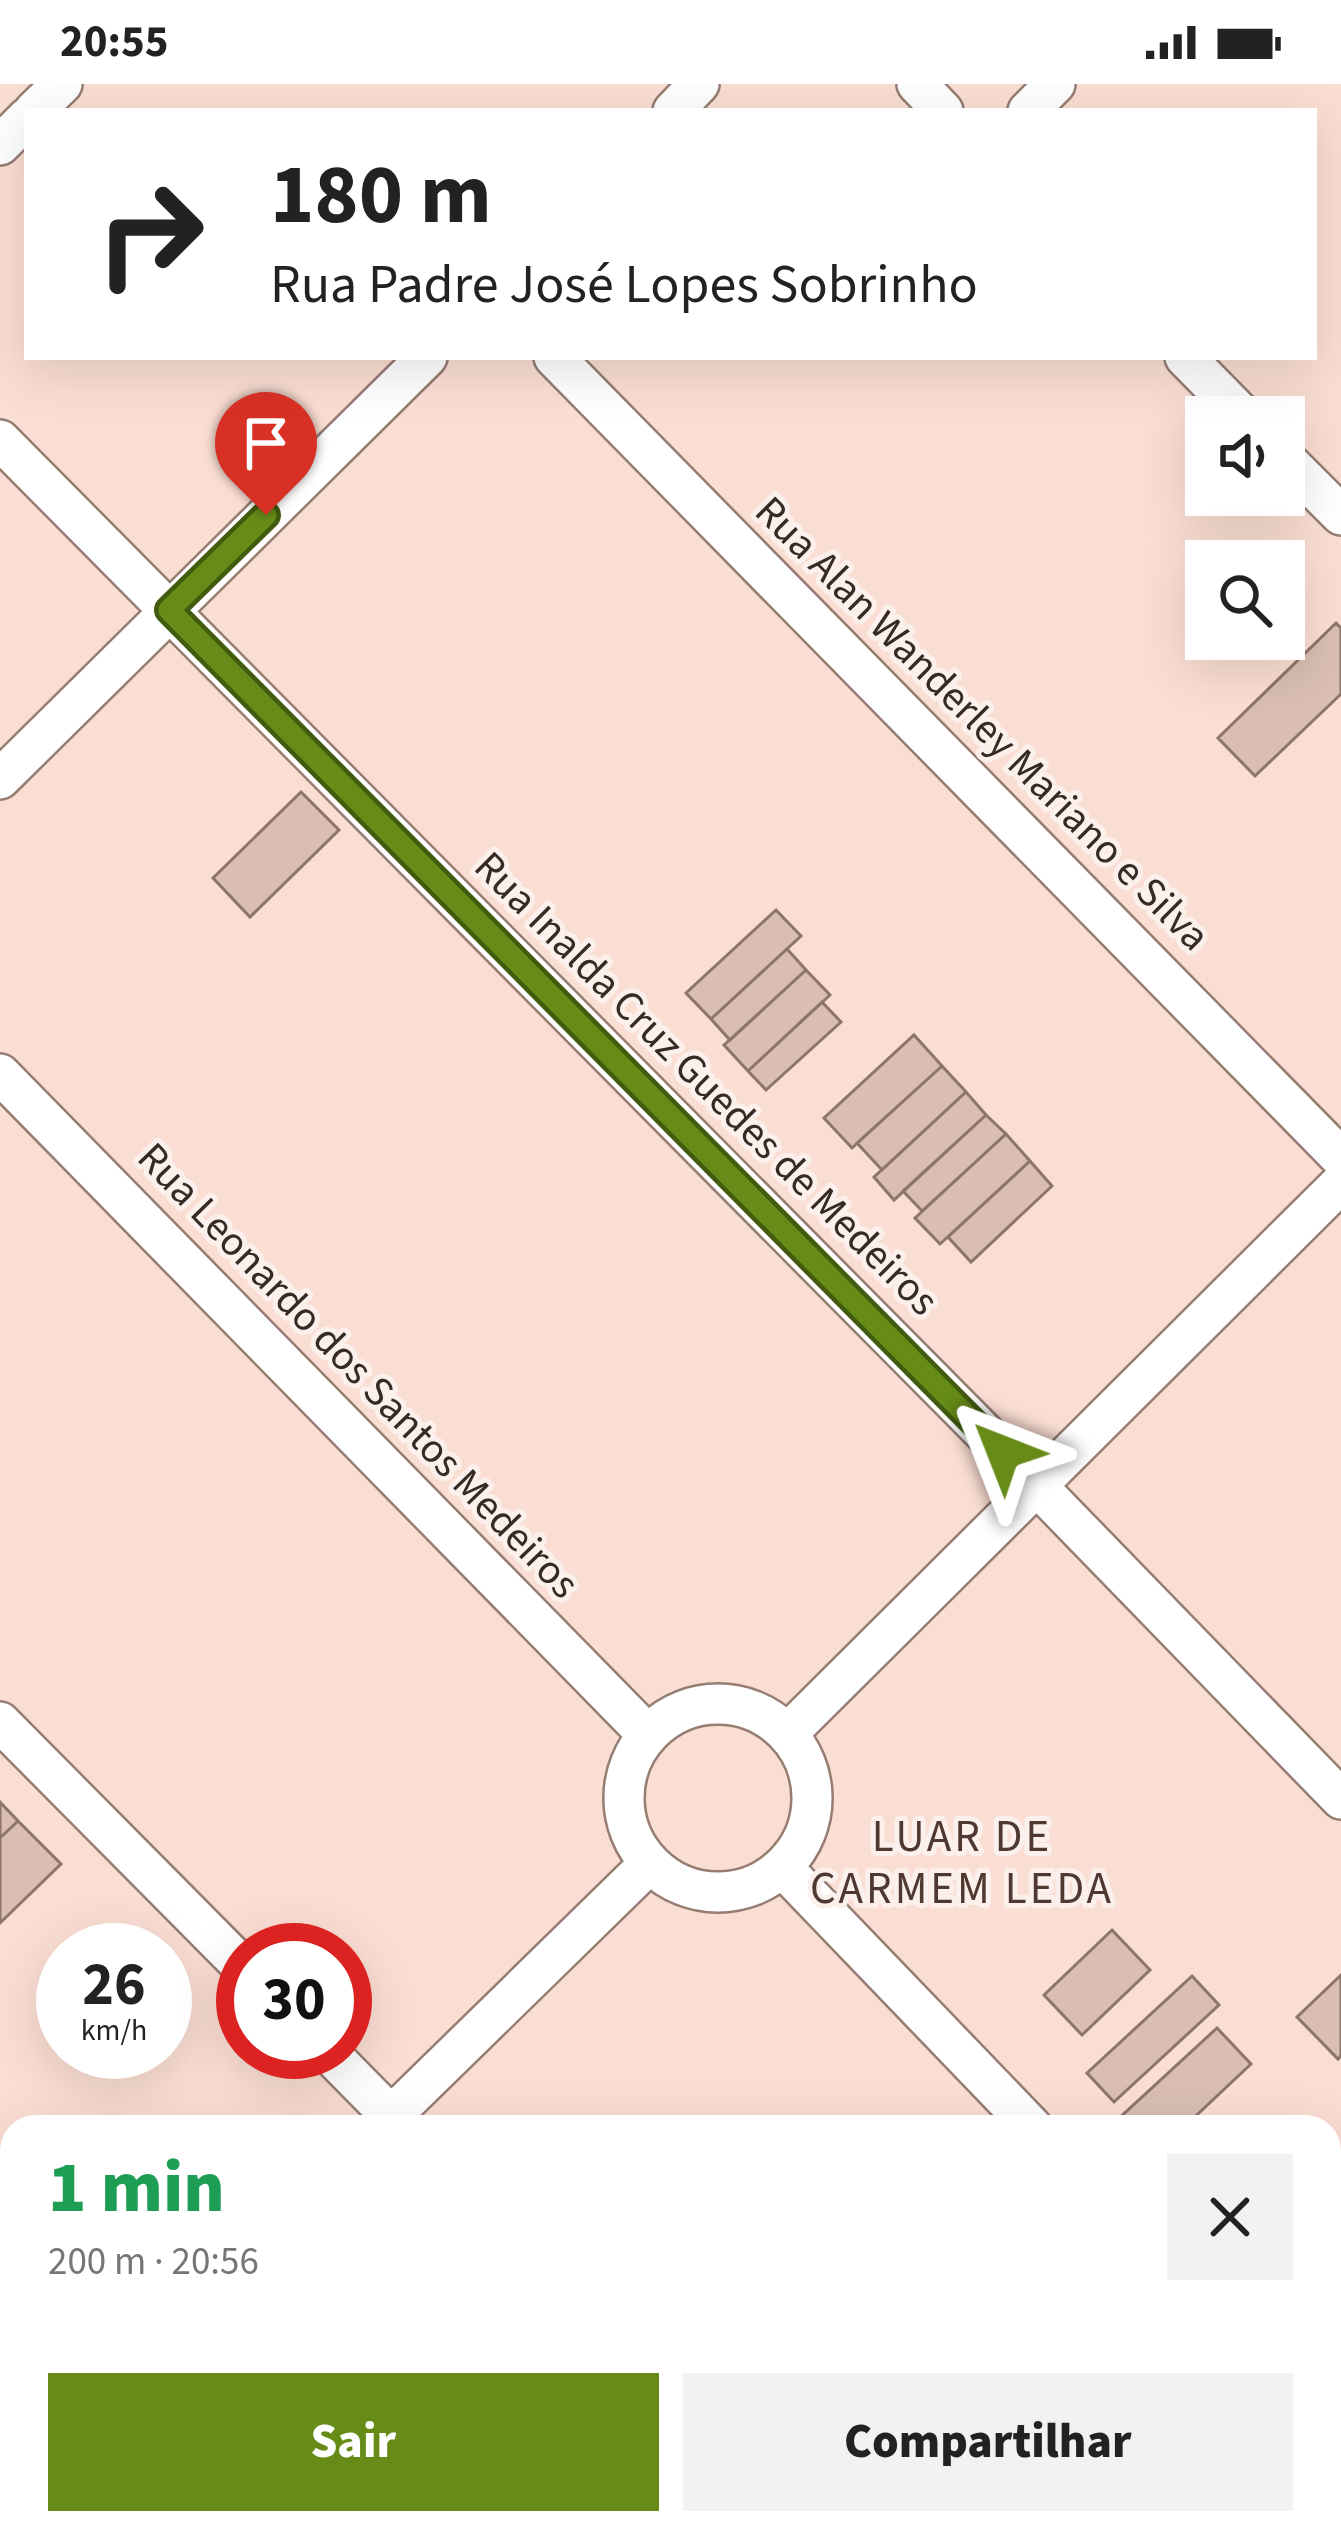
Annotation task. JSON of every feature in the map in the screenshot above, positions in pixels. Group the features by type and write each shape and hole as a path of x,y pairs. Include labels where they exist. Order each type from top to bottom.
{"street":[{"path":"37,108 62,84"},
{"path":"676,108 699,84"},
{"path":"917,84 940,108"},
{"path":"1031,108 1055,84"},
{"path":"0,145 24,121"},
{"path":"0,779 425,360"},
{"name":"Rua Alan Wanderley Mariano e Silva","path":"557,360 1341,1158"},
{"path":"1188,360 1223,396"},
{"name":"Rua Inalda Cruz Guedes de Medeiros","path":"0,440 1341,1799"},
{"path":"1305,479 1341,515"},
{"name":"Rua Leonardo dos Santos Medeiros","path":"0,1074 648,1735"},
{"path":"788,1733 1341,1183"},
{"path":"718,1703 744,1706 788,1733 805,1758 813,1786 812,1816 802,1844 783,1868 744,1888 700,1892 673,1882 649,1864 633,1841 624,1814 628,1772 648,1735 668,1718 692,1707 718,1703"},
{"path":"0,1722 216,1939"},
{"path":"392,2115 649,1864"},
{"path":"783,1868 1019,2115"},
{"path":"351,2079 381,2115"}],"building":[{"path":"1336,623 1341,628 1341,694 1255,776 1218,738 1298,660 1305,660 1305,653"},
{"path":"301,792 339,830 250,917 213,878"},
{"path":"776,910 801,936 711,1019 686,993"},
{"path":"787,949 806,970 730,1040 711,1019"},
{"path":"806,970 830,995 748,1071 724,1045"},
{"path":"822,1002 841,1022 766,1090 748,1071"},
{"path":"914,1035 942,1066 852,1148 824,1118"},
{"path":"942,1066 966,1092 882,1170 857,1143"},
{"path":"966,1092 986,1115 894,1200 874,1177"},
{"path":"986,1115 1006,1134 922,1211 903,1191"},
{"path":"1006,1134 1030,1161 940,1244 915,1218"},
{"path":"1030,1161 1052,1186 971,1262 948,1237"},
{"path":"0,1802 18,1821 0,1838"},
{"path":"18,1821 61,1864 0,1923 0,1838"},
{"path":"1112,1930 1150,1970 1082,2035 1044,1995"},
{"path":"1341,1975 1341,2056 1338,2059 1297,2017"},
{"path":"1192,1976 1219,2005 1114,2102 1087,2073"},
{"path":"1217,2028 1251,2064 1197,2115 1123,2115"}],"district":[{"name":"LUAR DE CARMEM LEDA","path":"962,1863"}],"route":[{"path":"266,515 169,610 1003,1452"}]}
